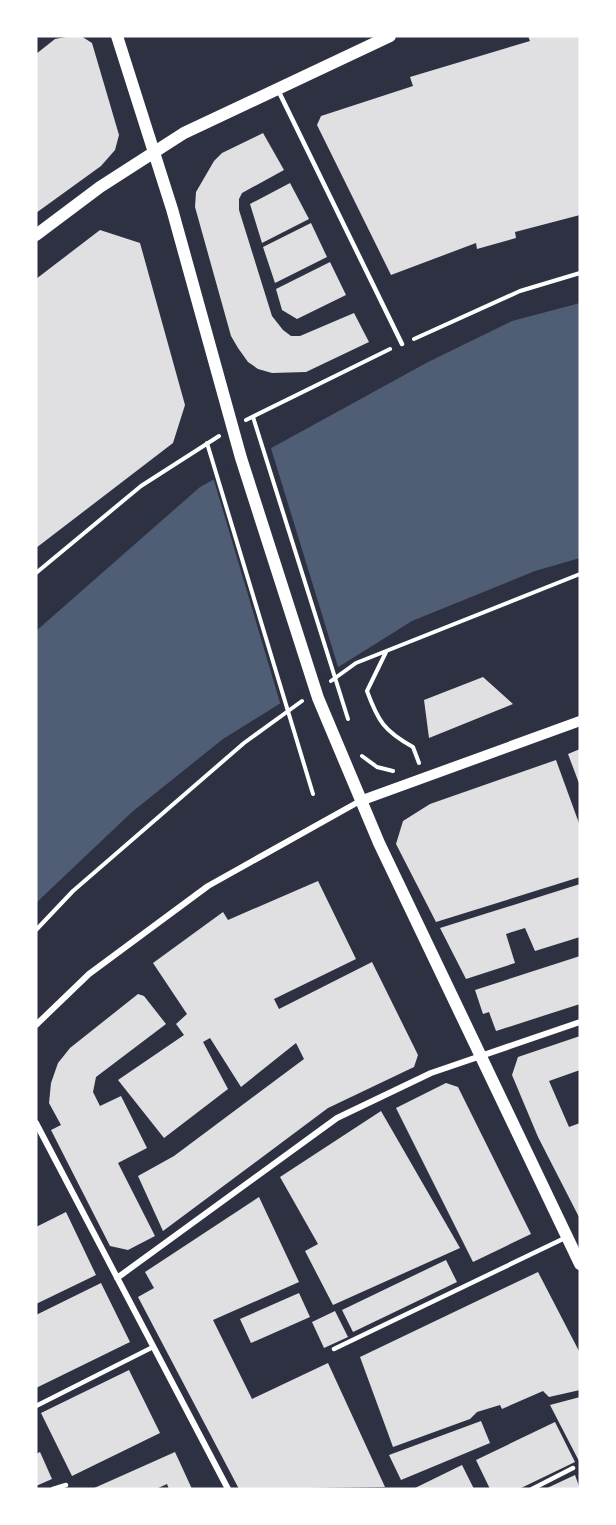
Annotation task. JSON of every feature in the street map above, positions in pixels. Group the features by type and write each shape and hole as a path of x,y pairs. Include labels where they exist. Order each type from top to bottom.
{"main road":[{"path":"117,36 154,151 241,458 314,697 479,1056 580,1264"},
{"path":"36,235 100,186 194,128 390,36"}],"street":[{"path":"36,1025 89,974 208,886 360,801 580,721"},
{"path":"117,1278 337,1118 430,1073 580,1022"},
{"path":"36,1123 228,1489"}],"lane":[{"path":"277,88 402,344"},
{"path":"334,1349 568,1237"},
{"path":"36,1406 153,1347"},
{"path":"532,1489 573,1468"},
{"path":"53,1489 66,1485"}],"path":[{"path":"36,573 141,486 232,427 402,344 519,291 580,273"},
{"path":"253,417 348,720"},
{"path":"207,443 313,794"},
{"path":"328,683 356,663 580,574"},
{"path":"387,651 367,691 375,713 388,733 413,747 420,765 411,769"},
{"path":"36,930 73,891 244,743 314,697"},
{"path":"359,754 377,767 402,774"}],"water":[{"path":"580,303 580,558 535,571 412,621 223,739 132,812 36,903 36,631 200,487 428,362 512,321"}],"pier":[{"path":"270,445 339,670 281,706 213,477"}],"building":[{"path":"81,36 92,43 119,135 115,150 101,166 36,213 36,54 55,39"},
{"path":"528,36 580,36 580,215 515,232 516,238 477,249 476,243 391,275 317,125 321,116 413,86 410,77 530,41"},
{"path":"263,133 284,170 242,193 239,199 239,210 272,316 291,336 300,336 354,313 369,342 306,372 272,373 258,369 248,362 238,348 231,336 195,207 196,192 214,161 222,153"},
{"path":"290,183 309,219 262,243 250,204"},
{"path":"311,223 327,257 275,283 263,247"},
{"path":"100,230 140,243 185,405 173,443 36,548 36,279"},
{"path":"330,262 346,295 297,319 282,310 276,289"},
{"path":"483,677 513,704 429,738 424,700"},
{"path":"580,749 580,786 568,754"},
{"path":"556,760 580,826 580,877 436,922 396,844 403,821 430,804"},
{"path":"318,881 356,959 274,999 279,1009 372,962 418,1055 414,1067 328,1108 163,1231 138,1176 174,1156 304,1059 296,1043 241,1087 210,1038 203,1042 228,1089 164,1138 118,1080 184,1035 176,1024 187,1014 153,963 223,912 228,920"},
{"path":"580,884 580,937 535,951 525,928 506,934 515,963 466,979 440,928"},
{"path":"580,956 580,1004 496,1031 489,1012 483,1014 475,990"},
{"path":"138,994 144,996 166,1024 96,1077 93,1092 100,1106 121,1096 147,1148 118,1163 155,1236 128,1250 110,1246 51,1130 61,1125 49,1103 51,1083 58,1063 70,1048"},
{"path":"580,1036 580,1070 549,1081 569,1127 580,1123 580,1219 538,1137 512,1075 518,1057"},
{"path":"446,1083 458,1087 531,1234 473,1262 396,1108"},
{"path":"381,1111 460,1248 333,1305 305,1251 318,1244 280,1177"},
{"path":"259,1197 299,1282 213,1320 252,1399 328,1363 385,1487 239,1489 138,1297 154,1288 145,1272"},
{"path":"66,1212 96,1275 36,1304 36,1227"},
{"path":"446,1260 457,1282 353,1332 342,1310"},
{"path":"538,1272 580,1353 580,1390 549,1397 543,1391 502,1409 500,1405 477,1412 470,1419 393,1447 360,1357"},
{"path":"101,1283 130,1342 36,1388 36,1315"},
{"path":"299,1293 310,1317 251,1343 240,1319"},
{"path":"335,1311 348,1337 324,1348 312,1322"},
{"path":"129,1370 160,1433 72,1476 41,1413"},
{"path":"580,1397 580,1463 550,1405"},
{"path":"481,1421 490,1443 401,1480 389,1455"},
{"path":"555,1422 575,1462 519,1489 490,1489 476,1460"},
{"path":"40,1452 52,1479 36,1486 36,1454"},
{"path":"175,1452 192,1489 169,1489 167,1484 156,1489 92,1489"},
{"path":"462,1465 474,1489 413,1489"},
{"path":"575,1475 580,1489 545,1489"}]}
